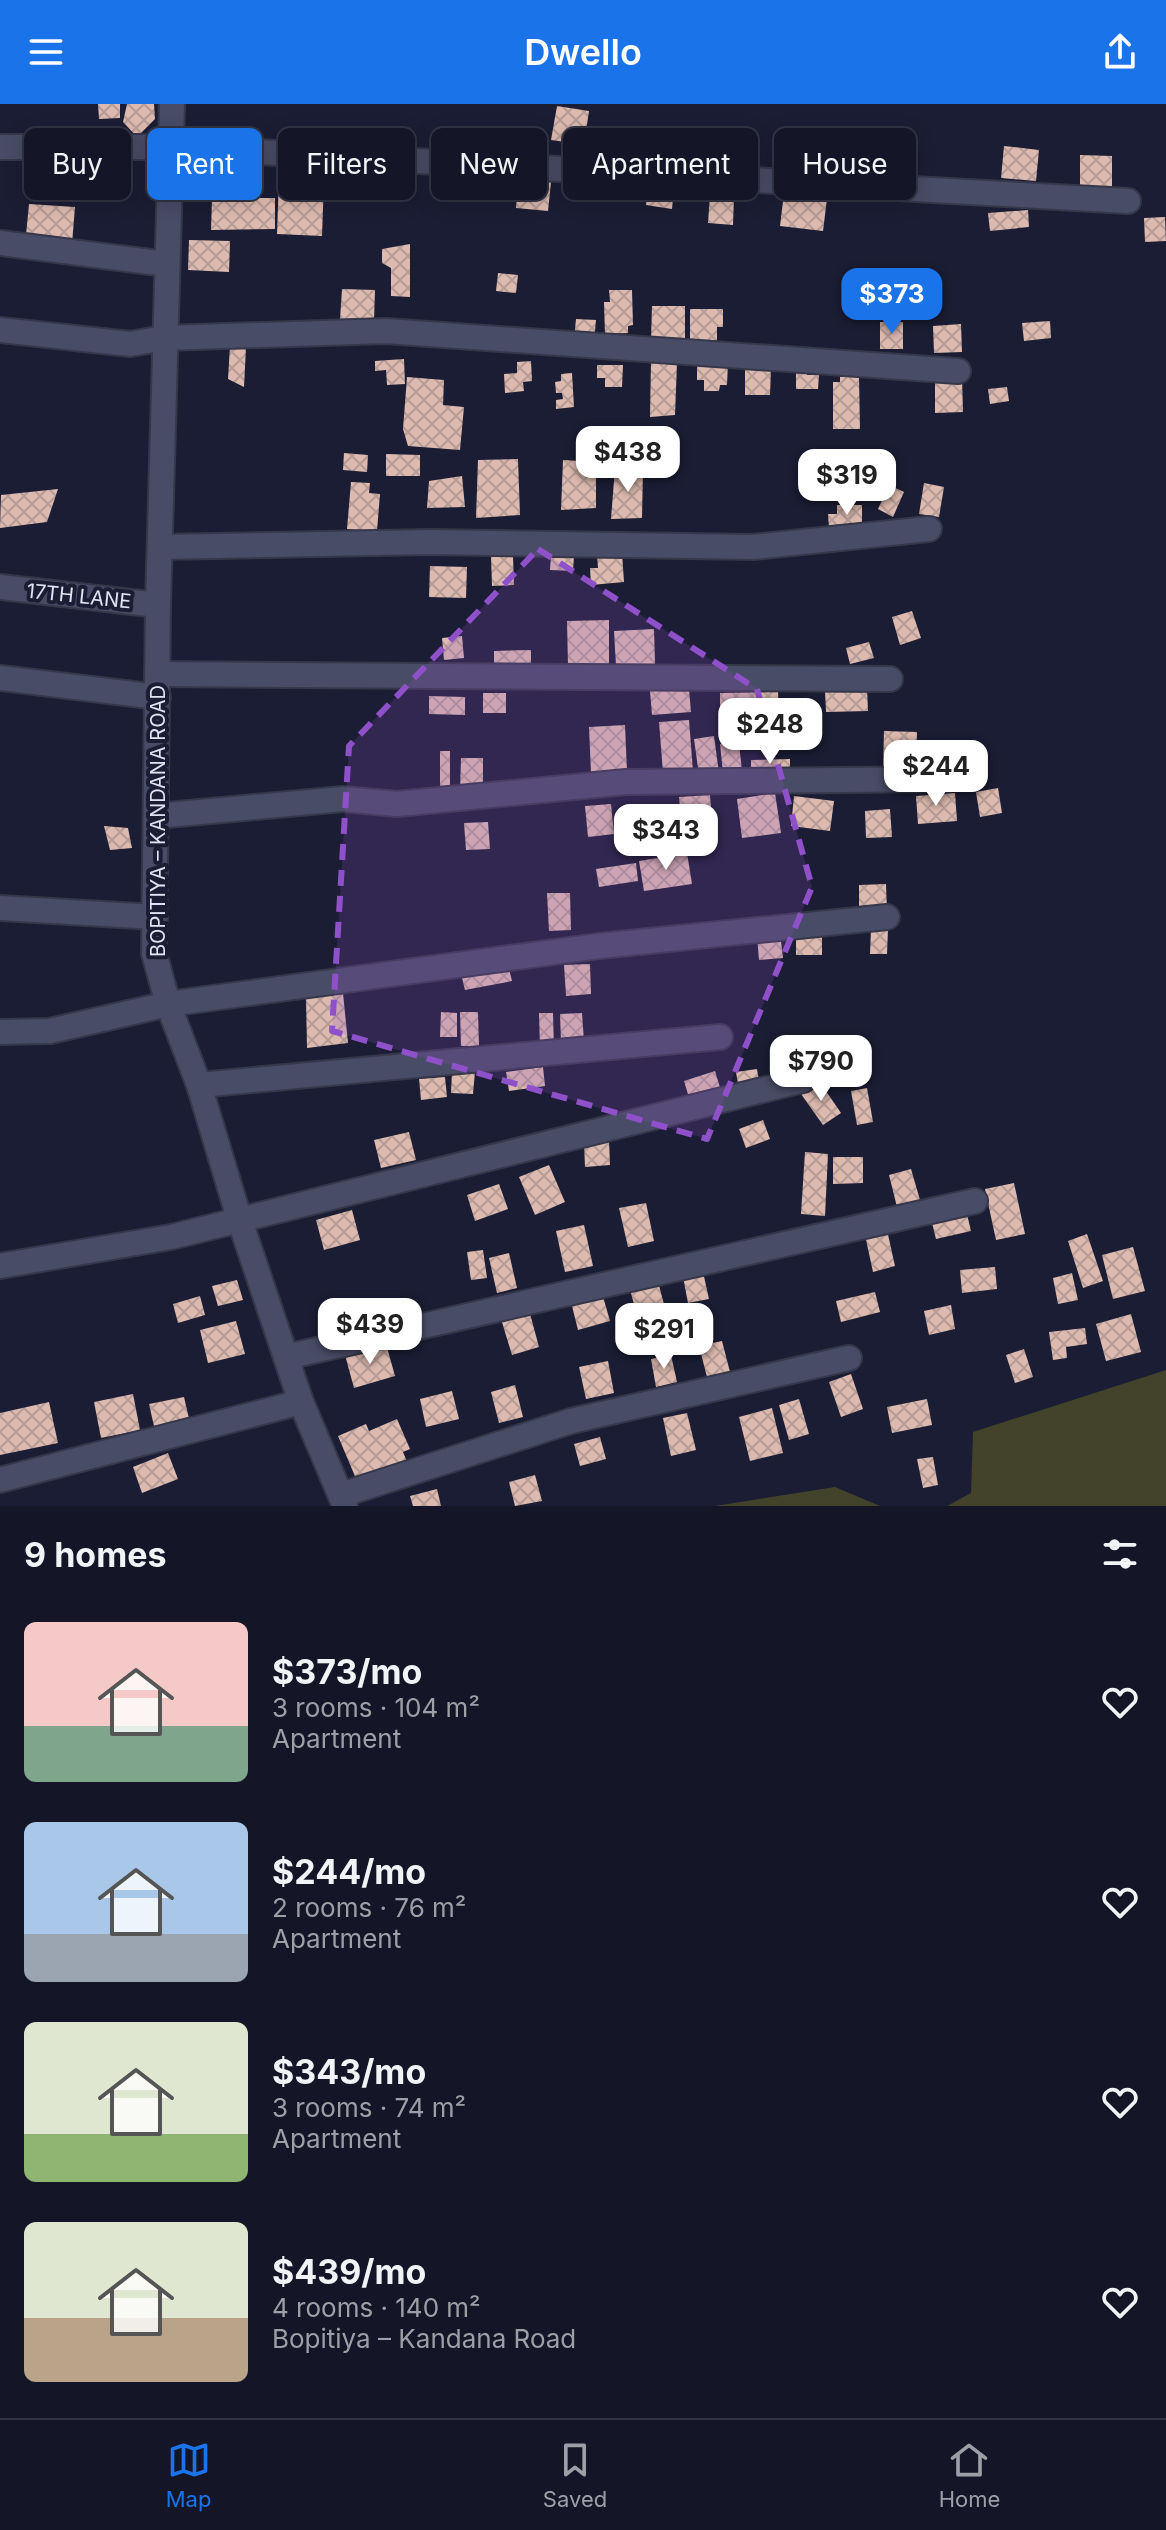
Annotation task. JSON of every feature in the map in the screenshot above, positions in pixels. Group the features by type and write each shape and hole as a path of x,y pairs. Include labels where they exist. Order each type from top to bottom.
{"street":[{"name":"BOPITIYA – KANDANA ROAD","path":"170,128 172,104"},
{"path":"0,147 147,147"},
{"path":"262,152 1128,201"},
{"name":"BOPITIYA – KANDANA ROAD","path":"167,200 154,953 168,1004 199,1085 239,1218 301,1402 343,1501"},
{"path":"0,243 166,264"},
{"path":"0,330 130,344 164,338 386,331 958,371"},
{"path":"161,547 430,542 753,547 929,529"},
{"name":"17TH LANE","path":"0,587 158,605"},
{"path":"0,678 158,686 890,679"},
{"path":"156,816 343,799 397,804 626,782 948,779"},
{"path":"0,908 155,917"},
{"path":"0,1032 50,1031 168,1004 599,946 887,917"},
{"path":"199,1085 720,1037"},
{"path":"0,1266 171,1237 803,1080"},
{"path":"286,1357 975,1201"},
{"path":"343,1501 571,1421 849,1358"},
{"path":"0,1480 301,1402"}],"highlighted area":[{"path":"538,549 757,689 812,887 707,1139 332,1031 349,746"}],"green space":[{"path":"1166,1370 1166,1506 947,1506 971,1493 973,1432"},
{"path":"835,1487 880,1506 715,1506"}],"building":[{"path":"98,104 120,104 120,118 99,119"},
{"path":"127,104 154,104 155,119 137,137 123,122"},
{"path":"557,106 589,111 586,128 563,128 563,142 551,140"},
{"path":"1004,146 1039,150 1036,181 1001,178"},
{"path":"1080,155 1112,156 1112,191 1080,191"},
{"path":"547,182 551,182 548,211 516,208 517,200 547,200"},
{"path":"275,198 275,229 211,230 212,200"},
{"path":"278,200 323,200 322,236 277,234"},
{"path":"646,200 673,200 672,209 646,205"},
{"path":"710,200 734,200 733,225 708,223"},
{"path":"783,200 827,200 823,231 780,226"},
{"path":"29,204 75,207 72,244 45,242 39,236 26,235"},
{"path":"1028,210 1029,227 990,231 988,213"},
{"path":"1165,217 1166,241 1145,242 1144,218"},
{"path":"189,240 230,241 229,272 188,270"},
{"path":"410,244 410,297 391,296 391,268 382,263 382,249"},
{"path":"498,273 518,275 516,293 496,291"},
{"path":"342,289 375,290 374,321 340,320"},
{"path":"609,290 632,290 633,325 628,326 628,333 605,334 604,302 610,302"},
{"path":"652,306 685,306 685,342 651,341"},
{"path":"690,309 723,309 723,327 717,327 717,341 690,341"},
{"path":"576,319 596,320 594,342 574,340"},
{"path":"1050,321 1051,338 1024,341 1022,323"},
{"path":"880,322 903,322 903,349 880,349"},
{"path":"961,324 962,352 934,353 933,326"},
{"path":"230,346 246,347 244,387 228,379"},
{"path":"404,359 405,384 387,385 386,370 375,371 375,361"},
{"path":"531,361 532,381 523,382 524,391 505,393 504,374 517,373 517,362"},
{"path":"651,361 677,363 675,415 650,417"},
{"path":"697,361 728,362 727,385 720,385 719,391 704,391 704,380 697,380"},
{"path":"597,365 623,365 622,387 605,387 605,378 597,378"},
{"path":"745,368 771,368 770,395 745,395"},
{"path":"796,369 808,369 807,375 819,375 818,389 796,389"},
{"path":"572,373 574,407 556,409 556,400 563,399 562,393 556,393 555,382 561,381 561,374"},
{"path":"407,377 444,380 443,405 464,407 460,450 408,446 403,429"},
{"path":"840,377 859,377 860,429 833,429 833,382 840,382"},
{"path":"935,378 962,378 963,412 935,413"},
{"path":"1007,387 1009,401 990,404 988,389"},
{"path":"344,453 368,455 367,472 343,470"},
{"path":"386,454 420,455 420,476 386,476"},
{"path":"518,459 520,515 476,518 478,460"},
{"path":"563,460 596,462 596,508 561,510"},
{"path":"615,468 643,469 642,518 611,519"},
{"path":"462,476 465,507 427,508 429,481"},
{"path":"351,482 370,483 369,493 380,494 377,531 347,529"},
{"path":"924,483 944,487 939,517 919,514"},
{"path":"889,485 904,492 893,517 878,509"},
{"path":"58,489 47,522 0,528 1,495"},
{"path":"837,505 862,505 862,528 829,528 828,514 837,514"},
{"path":"622,553 624,582 591,585 590,568 598,568 597,554"},
{"path":"551,555 574,555 573,571 550,570"},
{"path":"491,556 513,556 514,585 492,586"},
{"path":"430,566 467,567 466,598 429,597"},
{"path":"912,611 921,638 900,645 892,617"},
{"path":"609,620 609,665 568,666 567,621"},
{"path":"654,629 655,664 616,666 614,631"},
{"path":"462,636 464,658 444,660 442,638"},
{"path":"869,642 874,658 850,664 846,648"},
{"path":"531,650 531,668 494,669 494,651"},
{"path":"867,688 868,711 826,712 825,690"},
{"path":"689,689 691,712 652,715 650,691"},
{"path":"778,692 779,716 720,717 720,693"},
{"path":"483,693 506,693 506,713 483,713"},
{"path":"429,696 465,697 465,715 429,714"},
{"path":"689,720 693,771 663,773 659,722"},
{"path":"625,725 627,771 591,773 589,727"},
{"path":"884,731 917,732 916,772 883,771"},
{"path":"714,736 719,773 699,775 694,739"},
{"path":"739,743 742,771 723,773 720,744"},
{"path":"440,751 450,751 450,795 440,794"},
{"path":"461,758 483,758 483,793 460,792"},
{"path":"790,759 790,773 751,774 751,760"},
{"path":"998,788 1002,813 980,817 976,792"},
{"path":"775,793 781,833 742,838 737,799"},
{"path":"955,793 957,821 918,824 916,796"},
{"path":"710,795 712,819 681,821 679,797"},
{"path":"794,796 834,801 830,831 791,826"},
{"path":"611,804 614,834 588,837 585,806"},
{"path":"890,809 892,837 866,838 865,811"},
{"path":"488,822 490,849 466,850 464,823"},
{"path":"104,826 128,828 132,848 110,850"},
{"path":"687,853 692,884 644,891 639,861"},
{"path":"636,863 638,881 599,887 596,869"},
{"path":"886,884 887,911 859,911 859,885"},
{"path":"547,893 570,893 571,930 549,931"},
{"path":"871,929 888,929 887,954 870,954"},
{"path":"780,933 783,958 759,960 757,936"},
{"path":"822,934 822,955 796,955 796,935"},
{"path":"590,964 591,994 566,996 564,965"},
{"path":"509,969 512,981 465,990 462,978"},
{"path":"343,993 348,1043 307,1048 306,998"},
{"path":"441,1012 457,1013 457,1037 440,1037"},
{"path":"460,1012 478,1012 479,1046 461,1046"},
{"path":"539,1013 553,1013 554,1048 540,1048"},
{"path":"582,1013 584,1041 561,1042 560,1014"},
{"path":"543,1067 545,1086 509,1091 506,1072"},
{"path":"757,1069 760,1087 739,1090 736,1072"},
{"path":"452,1071 475,1072 473,1094 451,1093"},
{"path":"715,1071 722,1094 691,1104 684,1081"},
{"path":"445,1077 447,1097 421,1100 419,1079"},
{"path":"819,1081 841,1113 823,1125 801,1094"},
{"path":"867,1088 873,1122 857,1125 851,1091"},
{"path":"763,1120 770,1139 746,1148 739,1129"},
{"path":"409,1132 416,1160 381,1168 374,1140"},
{"path":"609,1140 610,1165 585,1167 584,1142"},
{"path":"805,1152 828,1154 825,1216 801,1214"},
{"path":"833,1157 863,1157 863,1183 833,1184"},
{"path":"549,1165 565,1202 535,1215 519,1177"},
{"path":"911,1169 920,1200 897,1207 889,1175"},
{"path":"1014,1183 1025,1234 996,1240 985,1189"},
{"path":"499,1184 508,1209 475,1221 467,1195"},
{"path":"646,1203 654,1241 628,1247 619,1208"},
{"path":"352,1210 360,1240 324,1250 316,1220"},
{"path":"966,1210 971,1231 936,1239 931,1219"},
{"path":"584,1225 593,1266 565,1272 556,1231"},
{"path":"887,1230 895,1266 873,1272 865,1235"},
{"path":"1087,1234 1103,1281 1083,1288 1068,1241"},
{"path":"1133,1247 1145,1291 1113,1299 1102,1255"},
{"path":"483,1250 487,1278 471,1280 467,1252"},
{"path":"509,1253 517,1288 497,1293 489,1258"},
{"path":"995,1267 997,1289 962,1293 960,1270"},
{"path":"703,1272 709,1299 688,1303 683,1277"},
{"path":"1072,1273 1078,1300 1058,1304 1053,1278"},
{"path":"657,1278 669,1323 641,1330 629,1286"},
{"path":"237,1280 243,1300 218,1306 212,1286"},
{"path":"875,1292 880,1312 841,1322 836,1301"},
{"path":"602,1293 610,1321 578,1330 571,1302"},
{"path":"200,1296 205,1315 178,1323 173,1304"},
{"path":"951,1305 955,1329 929,1335 924,1311"},
{"path":"529,1310 539,1347 512,1355 501,1319"},
{"path":"1131,1314 1141,1352 1106,1361 1096,1324"},
{"path":"236,1321 245,1354 208,1363 200,1330"},
{"path":"1085,1328 1087,1344 1066,1347 1067,1358 1053,1360 1049,1332"},
{"path":"722,1341 730,1372 707,1377 699,1346"},
{"path":"386,1344 395,1376 354,1388 345,1355"},
{"path":"1024,1349 1033,1377 1015,1383 1006,1355"},
{"path":"671,1355 677,1382 656,1387 651,1359"},
{"path":"608,1361 614,1393 586,1399 579,1367"},
{"path":"851,1374 863,1409 841,1417 829,1382"},
{"path":"515,1385 523,1417 499,1423 491,1392"},
{"path":"452,1391 459,1419 426,1427 420,1399"},
{"path":"133,1394 140,1430 101,1438 94,1402"},
{"path":"184,1397 191,1427 156,1435 149,1404"},
{"path":"799,1399 809,1434 789,1440 779,1405"},
{"path":"927,1399 932,1425 892,1433 887,1407"},
{"path":"49,1402 58,1443 0,1455 0,1413"},
{"path":"772,1408 783,1453 750,1461 739,1417"},
{"path":"687,1413 696,1450 671,1456 663,1418"},
{"path":"397,1419 410,1449 403,1452 408,1464 357,1481 338,1436 366,1424 369,1431"},
{"path":"600,1437 606,1459 580,1466 574,1444"},
{"path":"168,1453 178,1479 142,1493 133,1467"},
{"path":"933,1457 938,1485 923,1488 917,1459"},
{"path":"535,1475 542,1501 515,1506 509,1482"},
{"path":"437,1489 441,1506 413,1506 410,1496"}]}
